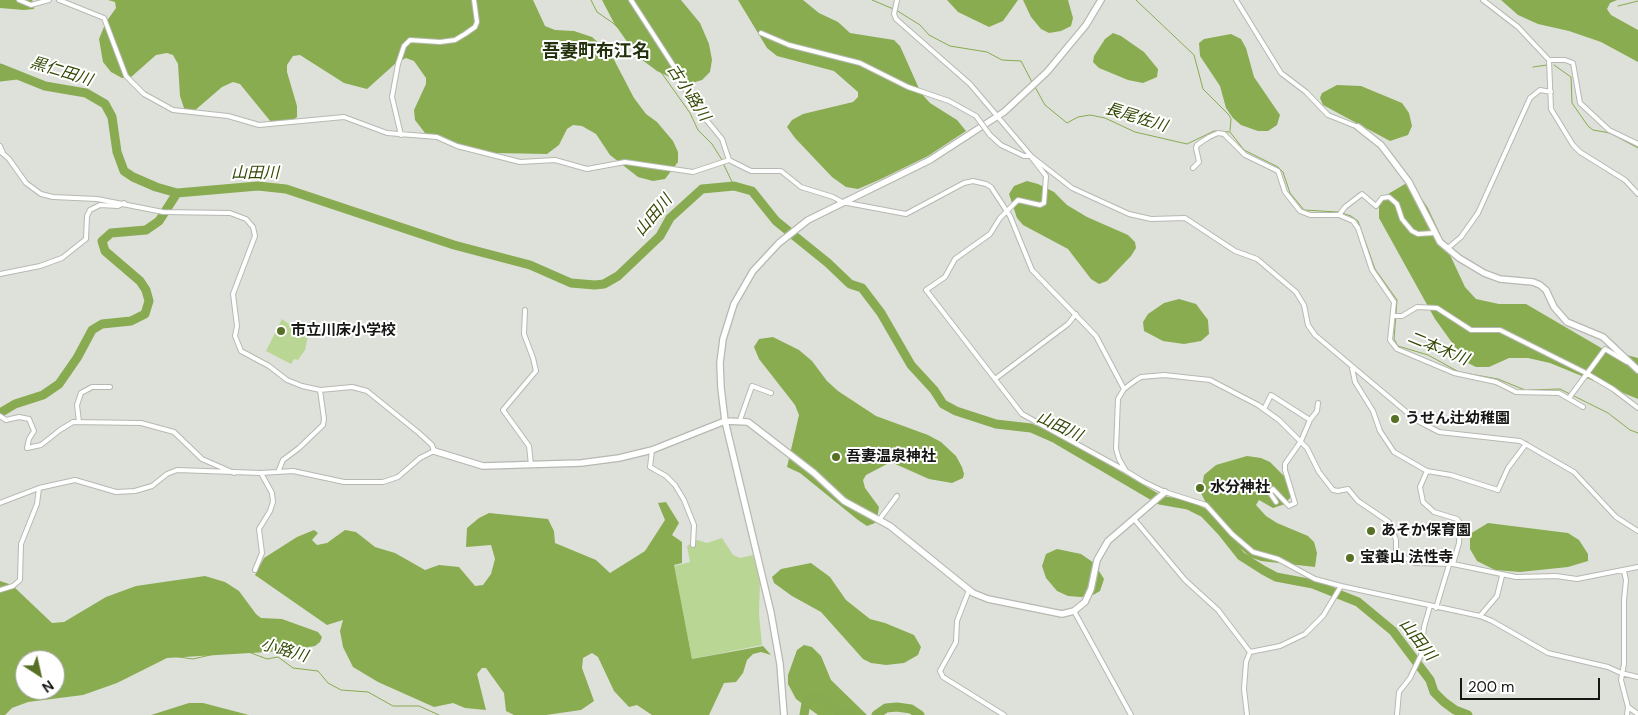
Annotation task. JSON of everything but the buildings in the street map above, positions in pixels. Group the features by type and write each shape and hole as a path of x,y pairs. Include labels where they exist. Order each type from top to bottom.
{"street":[{"path":"19,0 31,5 49,0"},
{"path":"59,0 104,18 126,76 135,87 165,107 183,112 228,116 258,125 344,117 387,132 437,137 457,146 520,162 555,160 587,169 625,162 693,172 727,160 751,171 781,171 801,187 833,196 842,202 906,214 964,183 973,181 991,187 1008,212 1022,241 1025,256 1032,270 1096,336 1124,389"},
{"path":"401,134 392,97 398,64 404,46 410,40 440,42 455,40 465,34 477,22 474,0"},
{"path":"632,0 646,26 675,68 691,101 722,139 727,160"},
{"path":"897,0 894,14 896,19 1002,114 1046,176 1044,203 1040,205 1019,199 1000,218 990,234 952,262 945,277 926,290 1026,418 1126,471 1164,494 1206,504 1232,534 1253,552 1278,559 1315,578 1340,588 1480,616 1548,653 1608,667 1621,674 1638,677"},
{"path":"784,715 780,664 771,614 725,421 720,363 723,339 734,304 753,271 779,243 822,212 930,160 1002,114 1047,72 1086,25 1101,0"},
{"path":"1236,0 1281,73 1306,92 1328,115 1358,127 1376,140 1409,182 1420,201 1434,233 1448,248 1459,258 1493,277 1533,282 1540,285 1546,290 1560,316 1567,322 1603,337 1638,370"},
{"path":"1483,0 1518,27 1549,60 1551,109 1573,145 1580,152 1625,180 1638,194"},
{"path":"1487,0 1491,7"},
{"path":"761,33 789,45 860,63 908,87 949,101 976,116 990,135 1001,145 1024,156 1031,156 1072,188 1114,209 1151,219 1185,218 1235,251 1257,259 1296,292 1304,305 1310,330 1352,368 1416,420 1439,432 1514,439 1526,444 1574,472 1616,517 1638,531"},
{"path":"1549,60 1565,60 1573,63 1580,103 1609,130 1638,144"},
{"path":"1448,248 1461,237 1478,214 1530,98 1540,90 1551,92"},
{"path":"1193,168 1200,162 1196,148 1197,145 1218,133 1224,134 1245,155 1278,171 1285,192 1300,211 1310,215 1340,213 1362,194 1376,206 1382,198 1389,197 1397,204 1406,226 1412,231 1418,234 1434,233"},
{"path":"0,146 2,152 26,183 42,194 53,197 97,199 124,203 163,212 230,213 241,216 250,223 255,232 254,241 233,294 237,343 244,354 269,366 287,380 302,386 320,390 352,386 368,391 419,433 432,445 434,451"},
{"path":"0,274 40,266 62,258 86,239 87,216 90,210 100,205 118,206 124,203"},
{"path":"1340,213 1356,224 1372,270 1394,302 1396,316 1390,340 1397,349 1454,373 1496,382 1516,392 1555,392 1570,396 1583,407"},
{"path":"1396,316 1417,307 1437,308 1471,330 1500,330 1586,373 1613,389 1638,408"},
{"path":"525,310 524,334 536,372 503,410 529,446 531,465"},
{"path":"995,379 1068,324 1076,314"},
{"path":"1570,396 1606,349 1626,362 1629,361"},
{"path":"1352,368 1355,382 1373,411 1380,431 1394,452 1427,471 1451,475 1498,490 1508,468 1526,444"},
{"path":"1126,471 1116,449 1118,403 1124,389 1141,377 1164,375 1206,380 1264,409 1301,442 1333,490 1348,489 1358,501 1389,522 1394,532 1398,556 1415,563 1451,565 1502,576 1556,576 1577,579 1638,567"},
{"path":"740,420 752,386 771,393"},
{"path":"78,422 77,405 81,394 92,387 110,387"},
{"path":"278,472 283,460 299,448 323,425 324,419 320,390"},
{"path":"1264,409 1271,395 1310,420"},
{"path":"1276,502 1270,493 1273,489 1288,506 1295,505 1284,467 1286,460 1301,442 1310,420 1317,411 1318,403"},
{"path":"0,416 6,420 19,417 29,419 34,431 29,439 27,448 41,445 68,424 78,422 141,423 174,432 202,459 234,473"},
{"path":"0,503 39,488 75,480 122,492 152,486 166,474 177,470 261,474 301,472 344,482 383,482 398,478 420,458 434,451 483,466 602,461 652,450 725,421 740,420 748,422 814,473 844,501 879,520 969,590 988,599 1062,614 1074,612 1088,596 1097,560 1116,533 1164,494"},
{"path":"652,450 650,467 666,476 684,500 694,525 693,544"},
{"path":"1427,471 1420,488 1421,498 1434,512 1456,519 1461,525 1459,543 1436,608"},
{"path":"255,570 262,553 258,529 270,511 273,502 272,493 261,474"},
{"path":"0,590 13,586 20,580 22,544 37,504 39,488"},
{"path":"879,520 897,496"},
{"path":"1134,519 1185,580 1218,610 1250,652"},
{"path":"1624,571 1626,580 1624,600 1624,664 1621,674 1628,707 1627,715"},
{"path":"1480,616 1497,596 1502,576"},
{"path":"1250,652 1291,643 1315,625 1340,588"},
{"path":"969,590 957,621 956,642 940,671 943,677 1004,715"},
{"path":"1397,715 1399,692 1414,672 1419,660 1430,606"},
{"path":"1074,612 1131,715"},
{"path":"1247,715 1244,689 1246,662 1250,652"},
{"path":"1628,707 1638,714"}],"green space":[{"path":"0,0 32,0 35,5 34,9 24,10 0,8"},
{"path":"108,0 533,0 545,26 555,30 574,31 592,37 611,54 634,98 646,114 657,122 673,141 678,152 678,162 665,179 653,181 638,177 610,155 596,134 582,126 573,125 567,129 559,145 547,154 494,153 439,139 425,133 415,120 414,110 426,84 426,78 414,61 406,58 396,63 367,89 344,83 300,55 293,56 287,65 287,72 297,106 297,117 290,123 280,125 271,122 240,84 233,82 222,87 193,112 185,111 180,96 178,64 173,55 167,53 156,55 130,78 122,78 111,72 103,62 99,39 106,22 116,8 115,2"},
{"path":"602,0 681,0 700,23 709,44 712,60 710,72 702,80 692,83 676,80 657,71 637,56 614,23"},
{"path":"738,0 803,0 819,13 838,22 850,33 894,40 900,46 921,93 930,103 957,120 966,131 928,156 881,179 858,189 846,187 832,177 787,127 792,120 803,114 853,102 858,97 858,92 834,71 777,56 767,48"},
{"path":"947,0 1018,0 1003,21 989,27 958,12"},
{"path":"1023,0 1068,0 1073,18 1071,26 1061,31 1049,33 1041,29 1031,17"},
{"path":"1501,0 1617,0 1610,3 1607,9 1611,15 1638,30 1638,62 1601,42 1569,31 1538,24 1518,15"},
{"path":"1113,33 1121,36 1144,52 1158,69 1157,77 1143,83 1128,80 1099,68 1093,62 1094,56 1105,39"},
{"path":"1231,34 1241,39 1246,48 1254,77 1280,115 1277,125 1268,131 1258,131 1241,125 1233,118 1226,108 1220,86 1200,56 1199,43 1204,39"},
{"path":"1337,85 1361,86 1402,103 1409,113 1412,126 1408,135 1390,141 1323,105 1320,98 1322,93"},
{"path":"1027,181 1054,192 1067,205 1087,217 1128,235 1135,242 1136,248 1131,256 1107,281 1099,284 1091,279 1068,249 1023,225 1017,218 1009,194 1014,186"},
{"path":"1405,184 1414,187 1428,208 1465,287 1476,299 1499,304 1526,304 1603,349 1638,358 1638,399 1550,363 1528,358 1509,358 1489,367 1476,367 1466,362 1435,319 1379,218 1379,203 1383,197"},
{"path":"1179,299 1196,304 1208,320 1209,334 1201,341 1184,344 1163,341 1144,331 1143,322 1148,314 1164,303"},
{"path":"282,319 289,324 291,322 308,336 305,350 298,360 294,359 291,364 266,351"},
{"path":"773,337 799,350 812,361 827,381 838,391 876,416 928,435 941,442 956,456 962,467 963,478 952,483 929,479 889,463 866,475 863,480 865,488 879,507 875,523 867,526 858,520 800,473 787,467 799,415 795,405 759,359 754,347 759,339"},
{"path":"1247,456 1261,458 1270,462 1284,476 1291,489 1290,498 1285,504 1273,508 1259,500 1256,505 1266,516 1277,523 1308,536 1314,542 1317,553 1315,567 1261,561 1250,557 1238,546 1205,501 1201,493 1204,475 1216,465"},
{"path":"666,502 679,523 672,535 682,542 682,563 674,565 692,659 763,646 771,655 761,652 753,654 747,660 743,673 736,682 724,683 709,715 652,715 637,705 629,707 614,691 598,657 592,653 583,658 582,668 594,701 581,710 546,715 514,715 506,711 504,693 486,668 482,668 477,674 486,710 465,708 453,703 434,707 378,682 353,667 343,647 340,631 343,620 327,625 255,575 264,558 297,537 314,530 318,533 312,540 317,545 327,543 345,530 356,532 375,547 395,553 425,570 439,565 459,567 475,586 483,585 491,574 495,559 491,545 466,547 467,528 479,518 489,513 548,519 554,531 555,543 596,560 610,573 645,551 665,520 658,503"},
{"path":"1488,523 1568,533 1579,540 1588,554 1588,561 1568,567 1520,572 1495,570 1477,561 1470,549 1470,534"},
{"path":"722,538 733,555 740,558 753,555 760,582 759,614 762,645 692,659 674,566 690,562 687,546 697,540 707,543"},
{"path":"1057,549 1081,554 1094,563 1104,579 1100,591 1093,595 1081,597 1068,596 1057,591 1046,578 1042,566 1046,554"},
{"path":"811,563 830,577 846,600 870,619 914,635 921,647 918,655 904,663 886,665 871,663 863,659 821,612 792,596 774,583 772,577 781,569"},
{"path":"205,576 225,582 239,591 261,618 282,619 318,632 322,637 315,646 284,651 167,658 117,683 83,695 65,697 65,650 15,650 15,700 44,700 28,702 12,708 5,715 0,715 0,581 12,585 52,623 64,622 106,597 136,586"},
{"path":"804,645 812,647 821,656 831,680 867,715 818,715 796,699 788,684 788,675 797,650"},
{"path":"189,703 203,703 249,715 151,715"}],"waterway":[{"name":"古小路川","path":"591,0 597,12 613,23 656,65 690,113 698,130 712,144 722,160"},
{"name":"長尾佐川","path":"872,0 896,10 920,25 929,35 950,46 987,52 1002,60 1021,61 1032,82"},
{"path":"1136,0 1194,55 1203,89 1229,115 1231,119 1230,131"},
{"path":"1618,6 1638,1"},
{"path":"1533,67 1547,65"},
{"path":"1554,65 1571,77 1572,103 1588,126 1593,130 1610,133 1638,148"},
{"name":"山田川","path":"0,68 45,86 86,93 105,104 112,117 117,152 124,171 156,187 177,193 258,186 286,189 454,245 530,265 571,283 604,284 618,276 660,236 670,218 702,189 734,186 752,191 776,221 828,263 850,284 862,288 881,313 911,365 934,390 943,404 956,411 996,424 1031,428 1056,439 1160,500 1188,505 1204,513 1241,556 1263,570 1276,577 1313,584 1358,602 1393,631 1430,680 1434,692 1455,710 1468,715"},
{"path":"0,77 17,75"},
{"name":"長尾佐川","path":"1035,87 1045,105 1067,123 1078,117 1090,115 1105,118 1135,132 1187,144 1214,131 1229,132"},
{"name":"二本木川","path":"1230,132 1244,150 1278,167 1283,172 1290,193 1304,210 1338,212"},
{"name":"古小路川","path":"723,163 734,186"},
{"name":"山田川","path":"0,413 15,404 43,395 59,384 77,358 92,330 102,324 131,321 145,314 149,301 146,290 140,281 105,251 102,241 111,233 146,230 159,221 177,193"},
{"name":"二本木川","path":"1342,213 1358,221 1375,269 1397,300 1394,339 1398,346 1428,355 1459,372 1498,379 1525,390"},
{"name":"二本木川","path":"1529,390 1560,389 1608,413 1630,430 1638,433"},
{"name":"小路川","path":"145,651 148,657 153,659 172,656 193,659 219,653 246,651 267,659 278,657 293,668 318,671 328,683 341,690 368,692 393,706 419,706 439,715"},
{"path":"804,715 806,703 812,696 818,695 834,709 852,715"},
{"path":"876,715 886,708 897,707 911,709 920,715"}],"place":[{"name":"市立川床小学校","path":"281,331"},
{"name":"うせん辻幼稚園","path":"1395,419"},
{"name":"吾妻温泉神社","path":"836,457"},
{"name":"水分神社","path":"1200,488"},
{"name":"あそか保育園","path":"1371,531"},
{"name":"宝養山 法性寺","path":"1350,558"}],"district":[{"name":"吾妻町布江名","path":"596,52"}],"water label":[{"name":"黒仁田川","path":"61,72"}]}
